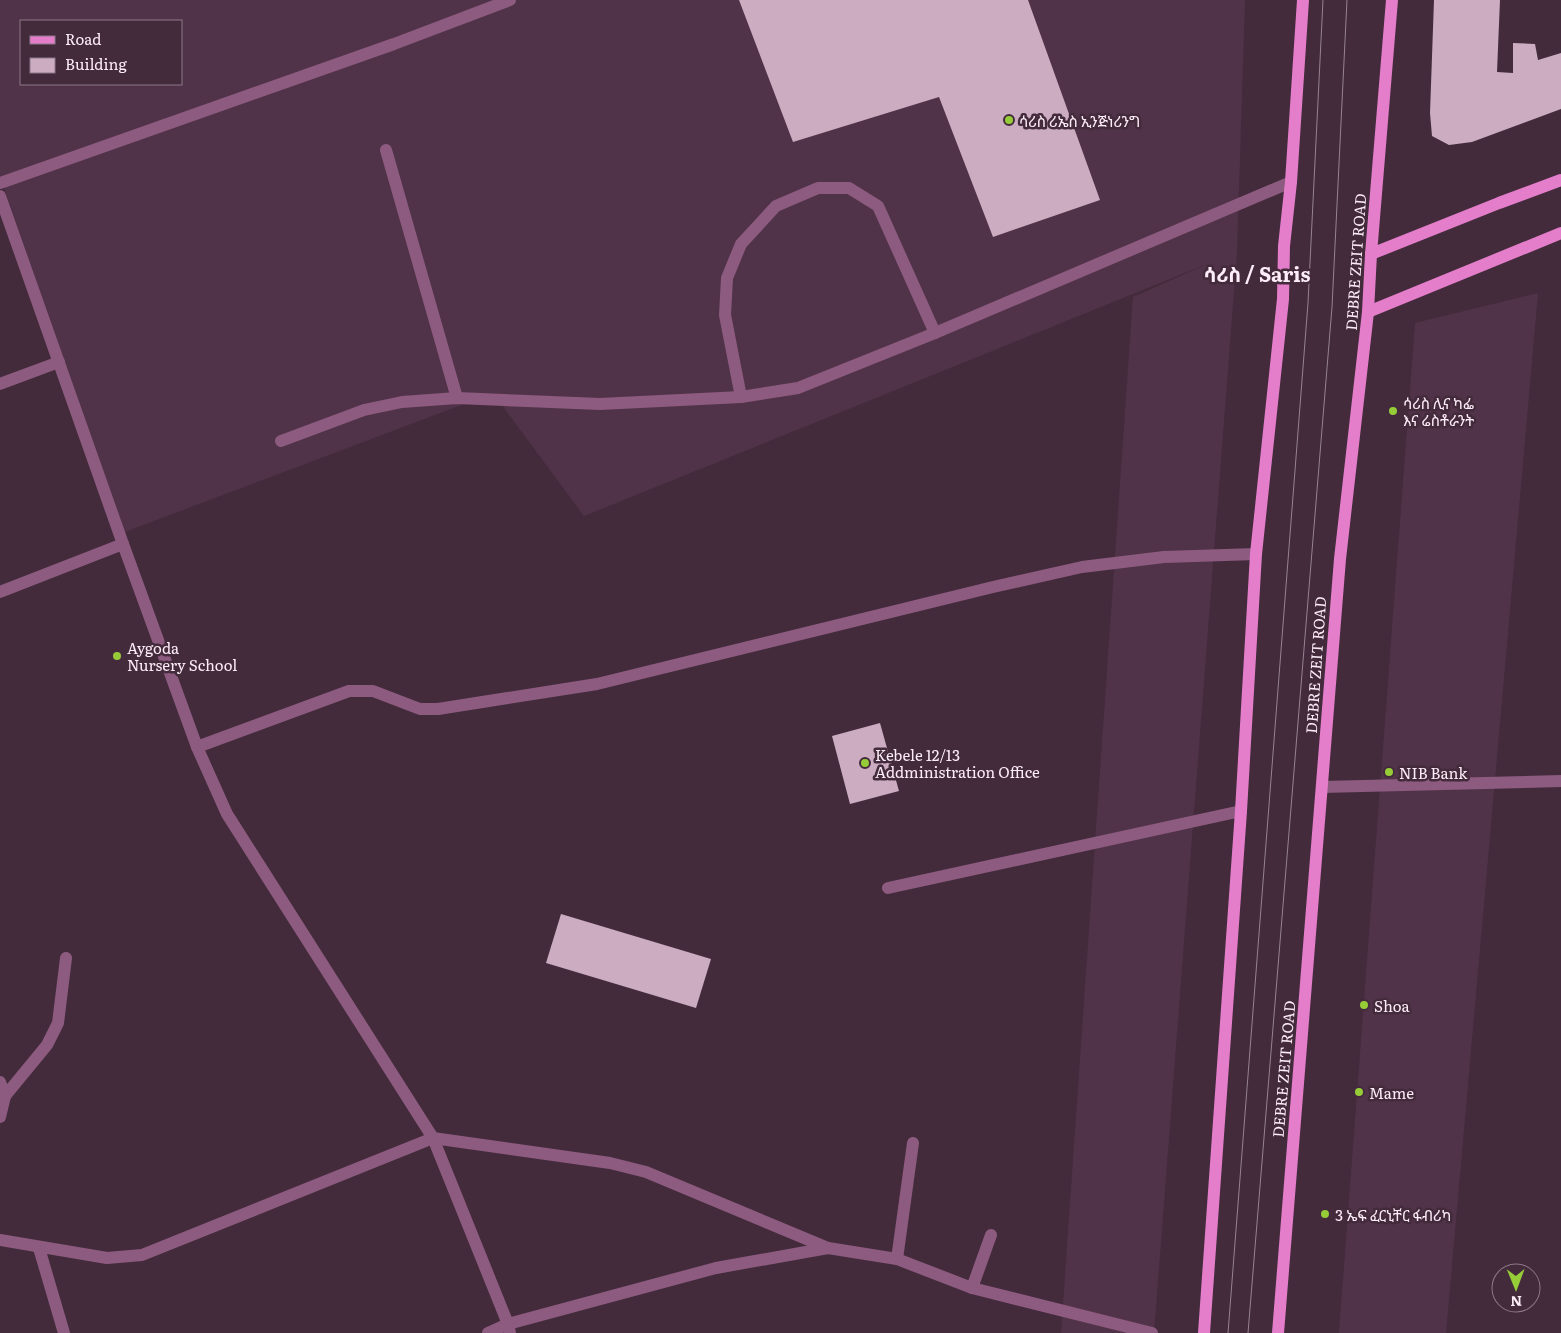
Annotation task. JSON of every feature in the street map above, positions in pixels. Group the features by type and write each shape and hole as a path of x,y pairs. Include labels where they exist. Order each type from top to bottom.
{"main road":[{"path":"1204,1333 1241,811 1256,554 1283,299 1284,246 1291,182 1303,0"},
{"name":"DEBRE ZEIT ROAD","path":"1278,1333 1340,559 1368,312 1392,0"},
{"path":"1371,254 1561,180"},
{"path":"1368,312 1561,233"}],"street":[{"path":"0,183 385,47 510,0"},
{"path":"386,150 457,398"},
{"path":"281,441 364,410 402,402 457,398 600,404 741,397 798,388 935,333 1291,182"},
{"path":"741,397 725,315 728,278 741,244 776,206 818,188 849,188 878,206 935,333"},
{"path":"0,196 197,747 227,814 433,1138 509,1329"},
{"path":"0,384 59,362"},
{"path":"0,592 123,544"},
{"path":"197,747 350,691 374,691 420,708 447,707 597,684 994,586 1082,568 1164,557 1256,554"},
{"path":"1322,787 1561,781"},
{"path":"888,888 1241,811"},
{"path":"0,1117 5,1096 47,1046 58,1023 66,958"},
{"path":"0,1082 5,1096"},
{"path":"0,1240 107,1258 142,1255 433,1138 610,1163 646,1172 828,1248 897,1259 972,1288 1152,1333"},
{"path":"897,1259 913,1143"},
{"path":"972,1288 991,1234"},
{"path":"39,1248 64,1333"},
{"path":"488,1333 509,1329 716,1268 828,1248"}],"shaded area":[{"path":"0,0 1245,0 1237,251 1154,1333 1061,1333 1133,297 1212,262 584,516 493,393 122,533 0,176"},
{"path":"1538,293 1446,1333 1339,1333 1415,323"}],"building":[{"name":"ሳሪስ ሪኤስ ኢንጅነሪንግ","path":"739,0 1028,0 1100,200 993,237 939,97 793,142"},
{"path":"1434,0 1500,0 1497,72 1513,73 1513,43 1535,44 1538,60 1561,53 1561,109 1472,142 1449,145 1432,136 1430,113"},
{"name":"Kebele 12/13 Addministration Office","path":"880,723 899,791 850,804 832,736"},
{"path":"561,914 711,959 696,1008 546,963"}],"tram line":[{"path":"1228,1333 1308,303 1323,0"},
{"path":"1248,1333 1332,307 1347,0"}],"place":[{"name":"ሳሪስ ሪኤስ ኢንጅነሪንግ","path":"1009,120"},
{"name":"ሳሪስ ሊና ካፌ እና ሬስቶራንት","path":"1393,411"},
{"name":"Aygoda Nursery School","path":"117,656"},
{"name":"Kebele 12/13 Addministration Office","path":"865,763"},
{"name":"NIB Bank","path":"1389,772"},
{"name":"Shoa","path":"1364,1005"},
{"name":"Mame","path":"1359,1092"},
{"name":"3 ኤፍ ፈርኒቸር ፋብሪካ","path":"1325,1214"}],"district":[{"name":"ሳሪስ / Saris","path":"1257,273"}]}
